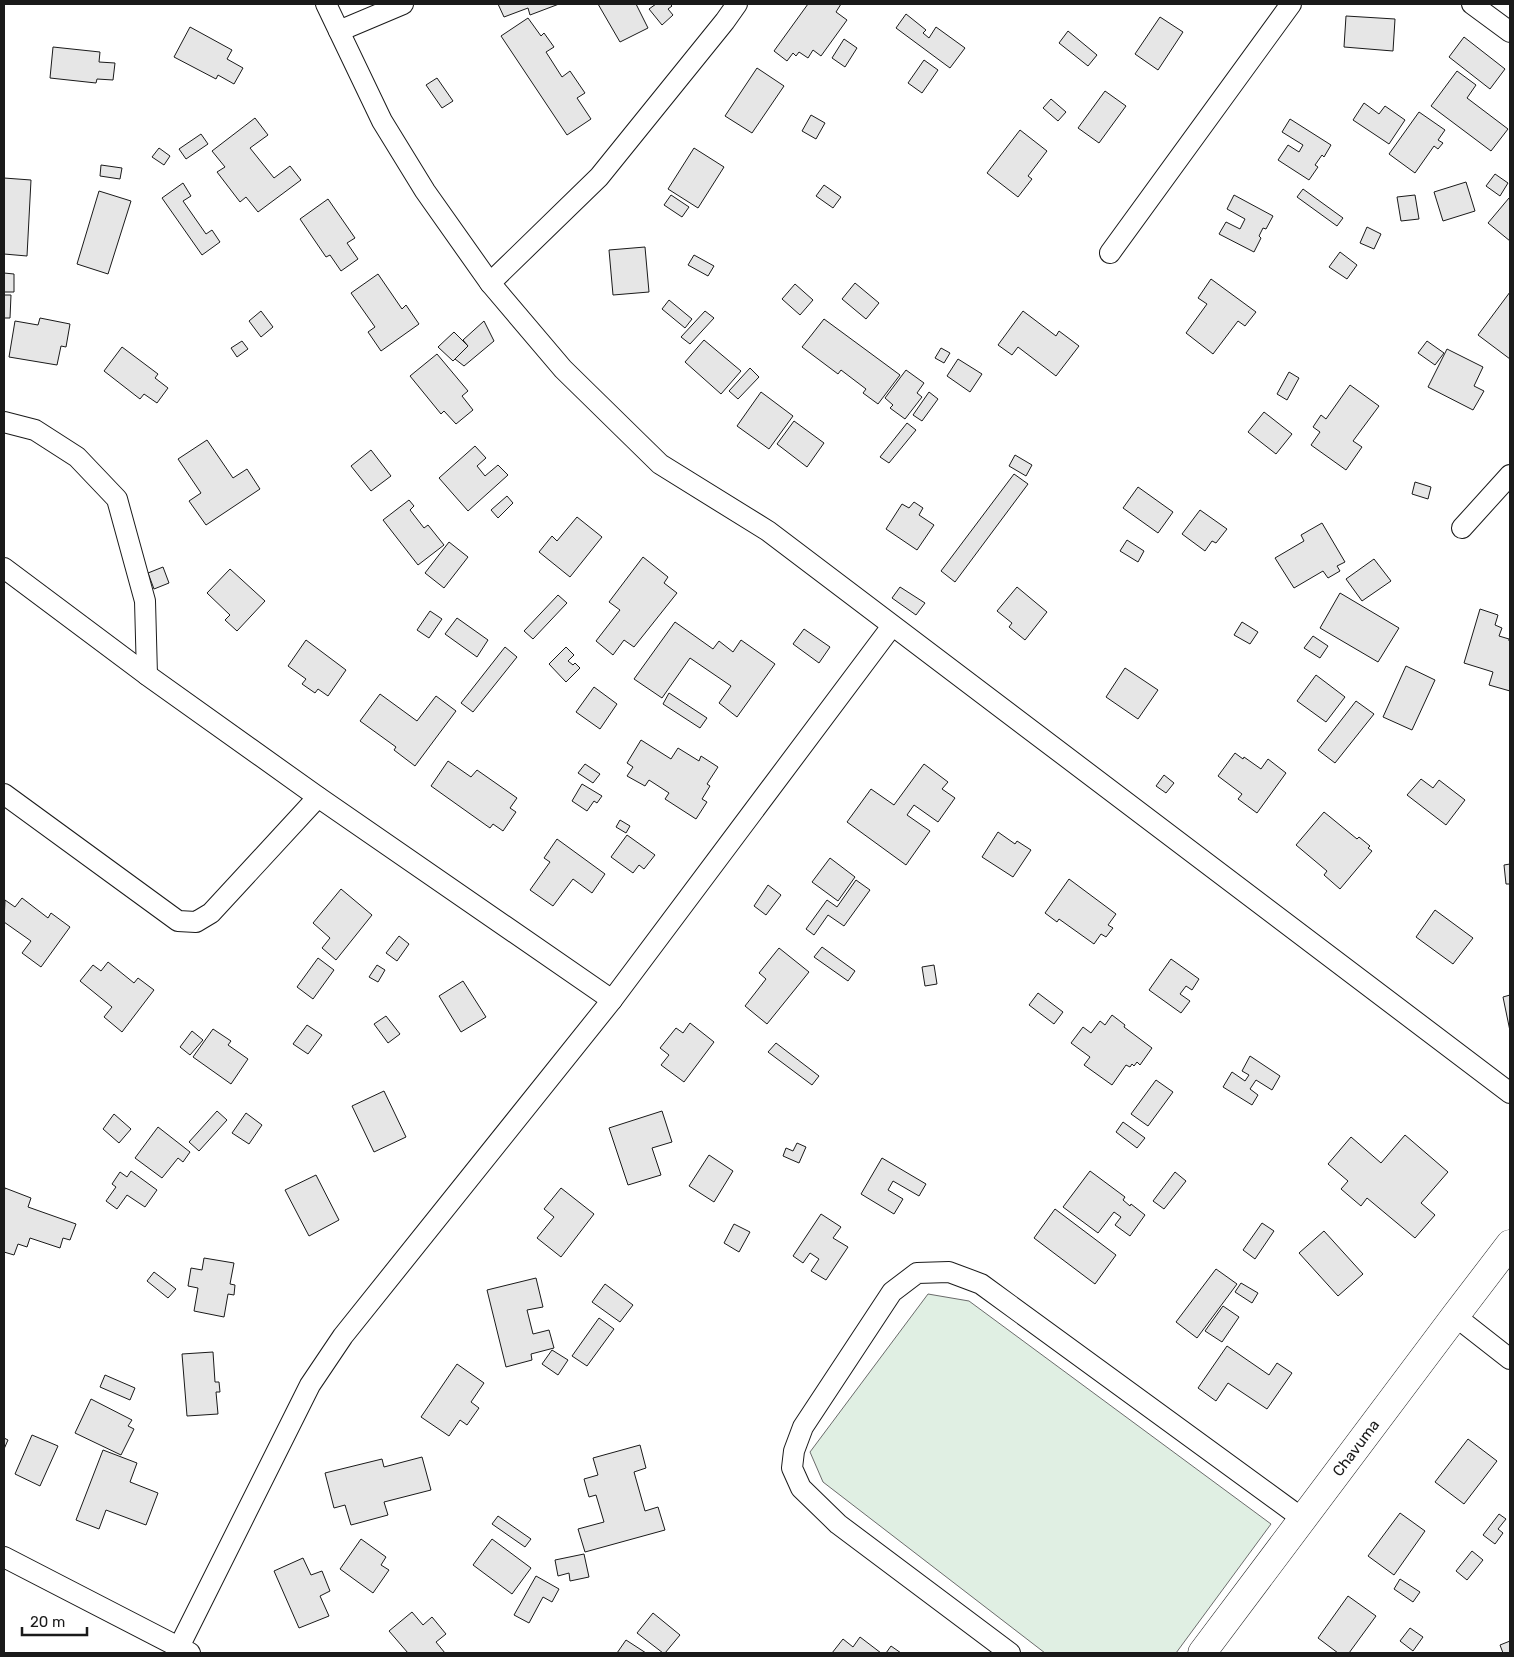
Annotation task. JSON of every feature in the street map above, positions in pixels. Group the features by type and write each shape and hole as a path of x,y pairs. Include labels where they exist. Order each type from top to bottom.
{"street":[{"path":"326,4 382,121 425,190 490,283 563,369 660,464 768,531 1510,1093"},
{"path":"339,31 403,4"},
{"path":"490,283 599,177 737,4"},
{"path":"1110,253 1291,4"},
{"path":"1472,4 1510,32"},
{"path":"4,422 35,430 77,457 117,499 145,601 146,675"},
{"path":"1462,528 1510,475"},
{"path":"4,568 146,675 318,797 612,1000"},
{"path":"4,1557 184,1650 289,1426 319,1371 343,1336 612,1000 892,626"},
{"path":"4,794 178,921 196,922 211,913 318,797"},
{"name":"Chavuma","path":"1204,1652 1510,1244"},
{"path":"1010,1653 838,1524 801,1488 792,1468 794,1451 803,1427 892,1292 917,1273 949,1272 981,1284 1303,1519"},
{"path":"1455,1316 1510,1359"}],"green space":[{"path":"928,1294 969,1301 1271,1524 1176,1653 1045,1653 823,1482 810,1452"}],"building":[{"path":"498,4 559,4 530,15 528,8 504,17"},
{"path":"598,4 636,4 648,28 620,42"},
{"path":"656,4 670,4 672,6 668,9 673,15 662,25 649,9"},
{"path":"808,4 841,4 836,12 847,20 821,56 813,50 808,58 799,52 796,56 793,53 787,61 774,51"},
{"path":"906,14 926,30 923,33 929,38 936,27 965,48 950,68 896,28"},
{"path":"1346,16 1395,19 1393,51 1344,47"},
{"path":"1160,17 1183,32 1158,70 1135,54"},
{"path":"528,18 541,36 544,33 554,47 546,52 562,77 570,71 585,93 577,98 591,119 567,135 501,36"},
{"path":"190,27 232,50 227,59 243,68 234,84 218,75 216,79 174,57"},
{"path":"1068,31 1097,55 1088,66 1059,43"},
{"path":"1464,37 1505,69 1490,89 1449,57"},
{"path":"844,39 857,48 845,67 832,58"},
{"path":"53,47 100,52 99,62 115,63 113,80 97,79 96,83 50,78"},
{"path":"924,60 938,70 922,93 908,83"},
{"path":"757,68 784,86 752,133 725,116"},
{"path":"1457,71 1476,85 1467,98 1508,129 1491,151 1431,106"},
{"path":"437,78 453,101 442,108 426,85"},
{"path":"1105,91 1126,106 1099,143 1078,128"},
{"path":"1051,99 1066,112 1058,121 1043,108"},
{"path":"1364,103 1379,114 1385,106 1405,120 1389,144 1353,120"},
{"path":"1419,112 1445,130 1438,140 1443,143 1438,149 1434,146 1415,173 1389,154"},
{"path":"811,115 825,123 816,139 802,131"},
{"path":"255,118 268,135 250,148 274,178 290,166 301,180 258,212 246,197 240,202 217,172 225,167 212,151"},
{"path":"1290,119 1331,145 1324,157 1322,155 1315,165 1318,167 1309,180 1278,160 1288,145 1299,152 1303,145 1282,132"},
{"path":"1020,130 1047,151 1028,176 1032,179 1018,197 987,173"},
{"path":"201,134 208,144 186,159 179,149"},
{"path":"159,148 170,156 164,165 152,157"},
{"path":"694,148 724,167 698,208 668,189"},
{"path":"101,165 122,168 120,179 100,176"},
{"path":"1495,174 1508,183 1500,196 1486,186"},
{"path":"4,178 31,180 27,256 4,254"},
{"path":"1466,182 1475,211 1443,221 1434,192"},
{"path":"183,183 191,196 183,201 206,234 212,230 220,242 202,255 162,198"},
{"path":"824,185 841,197 833,208 816,196"},
{"path":"1303,189 1343,218 1337,226 1297,197"},
{"path":"99,191 131,201 108,274 77,264"},
{"path":"671,195 689,207 682,217 664,205"},
{"path":"1234,195 1273,216 1266,229 1263,228 1259,236 1261,238 1254,252 1219,234 1226,222 1240,229 1245,219 1227,209"},
{"path":"1415,195 1419,219 1401,221 1397,197"},
{"path":"328,199 355,238 347,243 358,259 341,271 330,255 326,257 300,219"},
{"path":"1510,199 1510,241 1488,223"},
{"path":"1367,227 1381,234 1374,249 1360,243"},
{"path":"645,247 649,292 613,295 609,250"},
{"path":"1340,252 1357,265 1347,279 1329,267"},
{"path":"694,255 714,266 708,276 688,265"},
{"path":"4,273 14,274 14,292 4,292"},
{"path":"378,274 402,309 406,305 419,324 381,351 368,332 375,327 351,293"},
{"path":"1211,279 1256,312 1245,326 1238,321 1213,354 1186,333 1207,304 1198,298"},
{"path":"855,283 879,303 866,319 842,299"},
{"path":"795,284 813,300 800,315 782,299"},
{"path":"1510,292 1510,359 1478,335"},
{"path":"4,295 11,295 10,318 4,318"},
{"path":"669,300 692,319 685,328 662,309"},
{"path":"261,311 273,327 261,337 249,321"},
{"path":"705,311 714,318 690,344 681,337"},
{"path":"1023,311 1056,336 1059,331 1079,346 1056,376 1018,347 1012,355 998,345"},
{"path":"40,318 70,324 66,347 61,346 57,365 9,357 15,321 38,325"},
{"path":"824,319 900,375 878,404 863,393 866,389 841,370 838,374 802,347"},
{"path":"484,321 494,341 464,366 455,359 468,346 463,340"},
{"path":"454,332 468,346 453,361 438,347"},
{"path":"704,340 741,371 721,394 685,362"},
{"path":"242,341 248,349 237,357 231,348"},
{"path":"1427,341 1444,353 1435,365 1418,353"},
{"path":"122,347 158,374 155,378 168,388 157,403 144,394 140,399 104,371"},
{"path":"941,348 950,353 944,363 935,358"},
{"path":"1447,349 1483,367 1474,386 1484,391 1473,410 1428,387"},
{"path":"437,354 468,391 462,396 473,410 456,424 444,411 441,414 410,376"},
{"path":"958,359 982,374 970,392 947,376"},
{"path":"750,368 759,377 738,399 729,391"},
{"path":"906,370 924,383 917,393 922,397 905,419 890,408 893,405 885,398"},
{"path":"1289,372 1299,378 1287,400 1277,394"},
{"path":"1350,385 1379,406 1353,441 1362,447 1346,470 1311,445 1320,432 1313,427 1321,415 1326,419"},
{"path":"761,392 793,416 769,449 737,426"},
{"path":"929,392 938,399 922,421 913,415"},
{"path":"1264,412 1292,434 1276,454 1248,432"},
{"path":"794,421 824,443 807,467 777,444"},
{"path":"907,423 916,430 889,463 880,457"},
{"path":"207,440 233,478 247,469 260,489 206,525 189,501 201,493 178,459"},
{"path":"475,446 486,458 477,466 485,476 498,465 508,475 468,511 439,478"},
{"path":"371,450 391,476 371,491 351,466"},
{"path":"1015,455 1032,465 1026,476 1009,466"},
{"path":"1014,474 1028,484 955,582 941,571"},
{"path":"1415,482 1431,487 1428,499 1412,494"},
{"path":"1138,487 1173,512 1158,533 1123,508"},
{"path":"507,496 513,503 498,518 491,510"},
{"path":"409,500 414,506 410,510 424,528 428,525 444,545 418,565 383,520"},
{"path":"914,502 923,508 919,515 934,525 917,550 886,529 902,504 909,508"},
{"path":"1200,510 1227,529 1216,543 1212,541 1205,551 1182,534"},
{"path":"577,517 602,537 570,577 539,552 552,536 557,541"},
{"path":"1322,523 1345,562 1337,566 1340,571 1328,578 1323,571 1294,588 1275,558 1304,541 1301,535"},
{"path":"1127,540 1144,551 1138,562 1120,551"},
{"path":"449,542 468,557 444,588 425,573"},
{"path":"643,557 668,577 664,583 677,593 634,647 624,640 613,655 596,641 620,610 609,602"},
{"path":"1374,559 1391,581 1362,601 1346,579"},
{"path":"163,567 169,583 154,589 148,573"},
{"path":"230,569 265,601 237,631 225,620 230,615 207,593"},
{"path":"900,587 925,603 916,615 892,598"},
{"path":"1017,587 1047,612 1025,640 1009,627 1012,623 997,611"},
{"path":"1340,593 1399,628 1378,662 1320,628"},
{"path":"558,595 567,603 533,639 524,631"},
{"path":"1480,609 1498,615 1495,625 1502,628 1499,636 1510,641 1510,691 1489,685 1493,672 1464,663"},
{"path":"430,611 442,619 429,638 417,630"},
{"path":"457,618 488,640 477,657 445,634"},
{"path":"675,622 713,649 719,641 733,652 741,640 775,664 737,717 719,703 731,686 690,658 662,698 634,679"},
{"path":"1242,622 1258,632 1250,644 1234,635"},
{"path":"804,629 830,647 819,663 793,644"},
{"path":"1313,636 1328,646 1320,658 1304,648"},
{"path":"306,640 346,670 328,696 318,689 315,693 302,684 306,679 288,666"},
{"path":"505,647 517,657 473,712 461,703"},
{"path":"566,647 574,655 568,661 573,665 575,663 580,668 566,682 549,664"},
{"path":"1406,666 1435,680 1412,730 1383,717"},
{"path":"1125,668 1158,690 1138,719 1106,697"},
{"path":"1316,675 1345,697 1326,722 1297,701"},
{"path":"594,687 617,704 600,729 576,712"},
{"path":"669,693 707,718 700,728 663,704"},
{"path":"380,694 417,721 436,696 456,711 415,766 394,750 396,747 360,721"},
{"path":"1356,701 1374,714 1335,763 1318,750"},
{"path":"641,740 671,759 678,748 699,761 701,756 718,767 707,784 710,786 702,799 707,802 696,819 665,799 669,793 649,780 645,786 627,776 633,767 627,763"},
{"path":"1235,753 1261,769 1268,759 1286,773 1257,813 1238,799 1242,794 1218,776"},
{"path":"448,761 471,777 477,770 517,798 510,808 516,812 503,831 493,824 490,828 431,786"},
{"path":"585,764 600,774 593,783 578,773"},
{"path":"924,764 948,782 942,789 955,798 938,822 914,805 907,815 930,831 906,865 847,822 871,789 894,805"},
{"path":"1164,775 1174,783 1166,793 1156,786"},
{"path":"1421,779 1433,788 1439,780 1465,800 1446,825 1407,795"},
{"path":"582,784 602,796 597,803 594,801 587,811 572,801"},
{"path":"1324,812 1357,839 1359,837 1370,846 1368,848 1372,851 1340,889 1324,875 1327,871 1296,845"},
{"path":"620,820 630,826 626,833 616,827"},
{"path":"998,832 1015,844 1017,841 1031,850 1013,877 982,857"},
{"path":"627,835 655,855 644,869 639,865 633,873 611,857"},
{"path":"557,839 605,874 592,893 573,879 553,906 530,890 550,862 544,858"},
{"path":"830,858 855,877 838,901 812,882"},
{"path":"1510,864 1510,884 1506,884 1504,865"},
{"path":"1069,879 1116,914 1108,925 1113,928 1106,937 1101,934 1094,944 1059,919 1057,922 1045,913"},
{"path":"856,880 870,890 844,926 828,915 814,935 806,929 827,900 837,907"},
{"path":"768,885 781,895 766,915 754,906"},
{"path":"341,889 372,915 336,960 322,948 330,938 313,923"},
{"path":"22,898 48,918 51,913 70,927 41,967 22,953 31,941 4,922 5,900 15,907"},
{"path":"1435,910 1473,938 1453,964 1416,937"},
{"path":"399,936 409,944 397,961 386,953"},
{"path":"822,947 855,971 848,981 814,957"},
{"path":"779,948 809,972 767,1024 745,1006 766,979 759,973"},
{"path":"318,958 334,970 313,999 297,987"},
{"path":"1171,959 1199,979 1192,990 1186,986 1180,994 1190,1001 1181,1013 1149,990"},
{"path":"108,962 134,983 138,978 154,990 122,1032 104,1017 112,1007 80,981 93,965 101,971"},
{"path":"377,965 385,970 378,982 369,977"},
{"path":"934,965 937,984 925,986 922,967"},
{"path":"463,981 486,1017 461,1032 439,996"},
{"path":"1038,993 1063,1012 1054,1024 1029,1005"},
{"path":"1510,995 1510,1031 1503,997"},
{"path":"1112,1015 1125,1025 1124,1027 1152,1048 1140,1065 1137,1062 1134,1066 1132,1064 1130,1067 1126,1065 1112,1085 1084,1065 1090,1057 1071,1043 1083,1027 1091,1033 1100,1021 1105,1025"},
{"path":"386,1016 400,1034 388,1043 374,1024"},
{"path":"690,1023 714,1042 684,1082 661,1065 669,1055 660,1048 676,1028 683,1033"},
{"path":"307,1025 322,1035 308,1054 293,1044"},
{"path":"213,1029 231,1041 228,1045 248,1059 231,1084 193,1057"},
{"path":"192,1031 203,1040 190,1055 180,1047"},
{"path":"776,1043 819,1076 812,1085 768,1052"},
{"path":"1250,1056 1280,1076 1272,1090 1256,1080 1250,1089 1258,1095 1252,1105 1223,1087 1232,1072 1245,1081 1249,1075 1242,1071"},
{"path":"1156,1080 1173,1092 1148,1126 1131,1114"},
{"path":"384,1091 406,1137 374,1152 352,1106"},
{"path":"217,1111 227,1120 199,1151 189,1142"},
{"path":"662,1111 672,1142 652,1148 661,1175 628,1185 609,1128"},
{"path":"246,1113 262,1125 249,1144 232,1133"},
{"path":"114,1114 131,1129 119,1143 103,1129"},
{"path":"1123,1122 1145,1138 1137,1148 1116,1132"},
{"path":"158,1127 190,1152 183,1162 178,1158 162,1178 135,1158"},
{"path":"1405,1135 1448,1172 1421,1203 1435,1215 1415,1238 1367,1198 1361,1206 1341,1189 1348,1181 1328,1164 1351,1137 1381,1163"},
{"path":"797,1143 806,1147 799,1163 783,1156 786,1148 793,1151"},
{"path":"709,1155 733,1171 714,1202 689,1186"},
{"path":"882,1158 926,1184 919,1196 893,1181 888,1190 903,1199 894,1214 861,1194"},
{"path":"131,1171 157,1190 145,1207 127,1195 117,1209 106,1201 116,1187 112,1184 120,1172 127,1177"},
{"path":"1090,1171 1125,1197 1123,1200 1130,1206 1131,1204 1145,1215 1130,1236 1115,1225 1121,1217 1114,1212 1098,1233 1063,1207"},
{"path":"1175,1172 1186,1181 1164,1209 1153,1201"},
{"path":"316,1175 339,1220 309,1236 285,1190"},
{"path":"5,1188 31,1198 28,1207 76,1224 70,1240 63,1238 60,1248 30,1238 27,1247 18,1244 14,1255 4,1252"},
{"path":"561,1188 594,1214 561,1257 537,1238 554,1217 544,1209"},
{"path":"1055,1209 1116,1255 1095,1284 1034,1238"},
{"path":"821,1214 841,1227 833,1238 848,1247 826,1280 811,1271 819,1259 810,1253 803,1263 793,1256"},
{"path":"1262,1223 1274,1231 1255,1259 1243,1250"},
{"path":"734,1224 750,1232 739,1252 724,1243"},
{"path":"1324,1231 1363,1274 1338,1296 1299,1253"},
{"path":"204,1258 234,1263 230,1284 235,1285 234,1295 228,1294 224,1317 194,1311 198,1288 188,1286 191,1268 202,1270"},
{"path":"1216,1269 1237,1284 1197,1338 1176,1322"},
{"path":"154,1272 176,1289 168,1298 147,1281"},
{"path":"536,1278 543,1307 527,1310 533,1334 549,1330 554,1348 531,1354 532,1360 506,1367 487,1290"},
{"path":"1241,1283 1258,1293 1252,1303 1235,1292"},
{"path":"605,1284 633,1305 620,1322 592,1302"},
{"path":"1223,1306 1239,1317 1222,1342 1205,1331"},
{"path":"599,1318 614,1329 587,1366 572,1356"},
{"path":"1227,1346 1269,1375 1277,1363 1292,1373 1267,1409 1228,1383 1216,1401 1198,1388"},
{"path":"552,1350 568,1360 558,1375 542,1364"},
{"path":"213,1352 215,1382 219,1382 220,1392 216,1392 218,1414 187,1416 182,1354"},
{"path":"457,1364 484,1383 471,1402 479,1408 467,1425 460,1420 449,1436 421,1417"},
{"path":"105,1375 135,1388 130,1400 100,1387"},
{"path":"91,1399 132,1420 128,1426 134,1429 121,1455 75,1433"},
{"path":"32,1435 58,1446 40,1486 15,1474"},
{"path":"4,1438 8,1440 4,1449"},
{"path":"1468,1439 1497,1461 1464,1504 1435,1482"},
{"path":"640,1445 646,1468 634,1472 645,1511 658,1507 665,1530 585,1552 578,1529 604,1522 596,1495 589,1497 584,1479 598,1475 593,1458"},
{"path":"103,1450 137,1463 130,1482 158,1493 146,1525 106,1510 99,1529 76,1520"},
{"path":"422,1457 431,1490 384,1502 388,1515 351,1525 345,1505 334,1508 325,1473 382,1459 384,1467"},
{"path":"1400,1513 1425,1531 1394,1575 1368,1556"},
{"path":"1499,1514 1506,1519 1498,1529 1503,1533 1495,1544 1483,1535"},
{"path":"498,1516 531,1539 525,1547 492,1524"},
{"path":"361,1539 386,1557 381,1565 389,1570 373,1593 340,1569"},
{"path":"492,1539 531,1568 512,1594 473,1565"},
{"path":"1472,1551 1483,1560 1467,1580 1456,1571"},
{"path":"584,1554 589,1577 570,1581 569,1573 558,1576 555,1560"},
{"path":"303,1558 311,1575 322,1571 330,1591 320,1596 329,1616 299,1628 274,1571"},
{"path":"536,1576 559,1589 552,1602 543,1597 529,1623 514,1615"},
{"path":"1400,1579 1420,1592 1413,1602 1394,1589"},
{"path":"1348,1596 1376,1616 1349,1653 1338,1653 1318,1638"},
{"path":"412,1612 423,1625 432,1617 446,1634 436,1642 445,1653 408,1653 389,1631"},
{"path":"653,1613 680,1635 665,1653 637,1633"},
{"path":"1410,1628 1423,1637 1413,1651 1400,1641"},
{"path":"860,1637 881,1653 832,1653 843,1639 853,1647"},
{"path":"626,1640 646,1653 617,1653"},
{"path":"1510,1641 1510,1653 1503,1653 1500,1645"},
{"path":"891,1646 901,1653 886,1653"}]}
